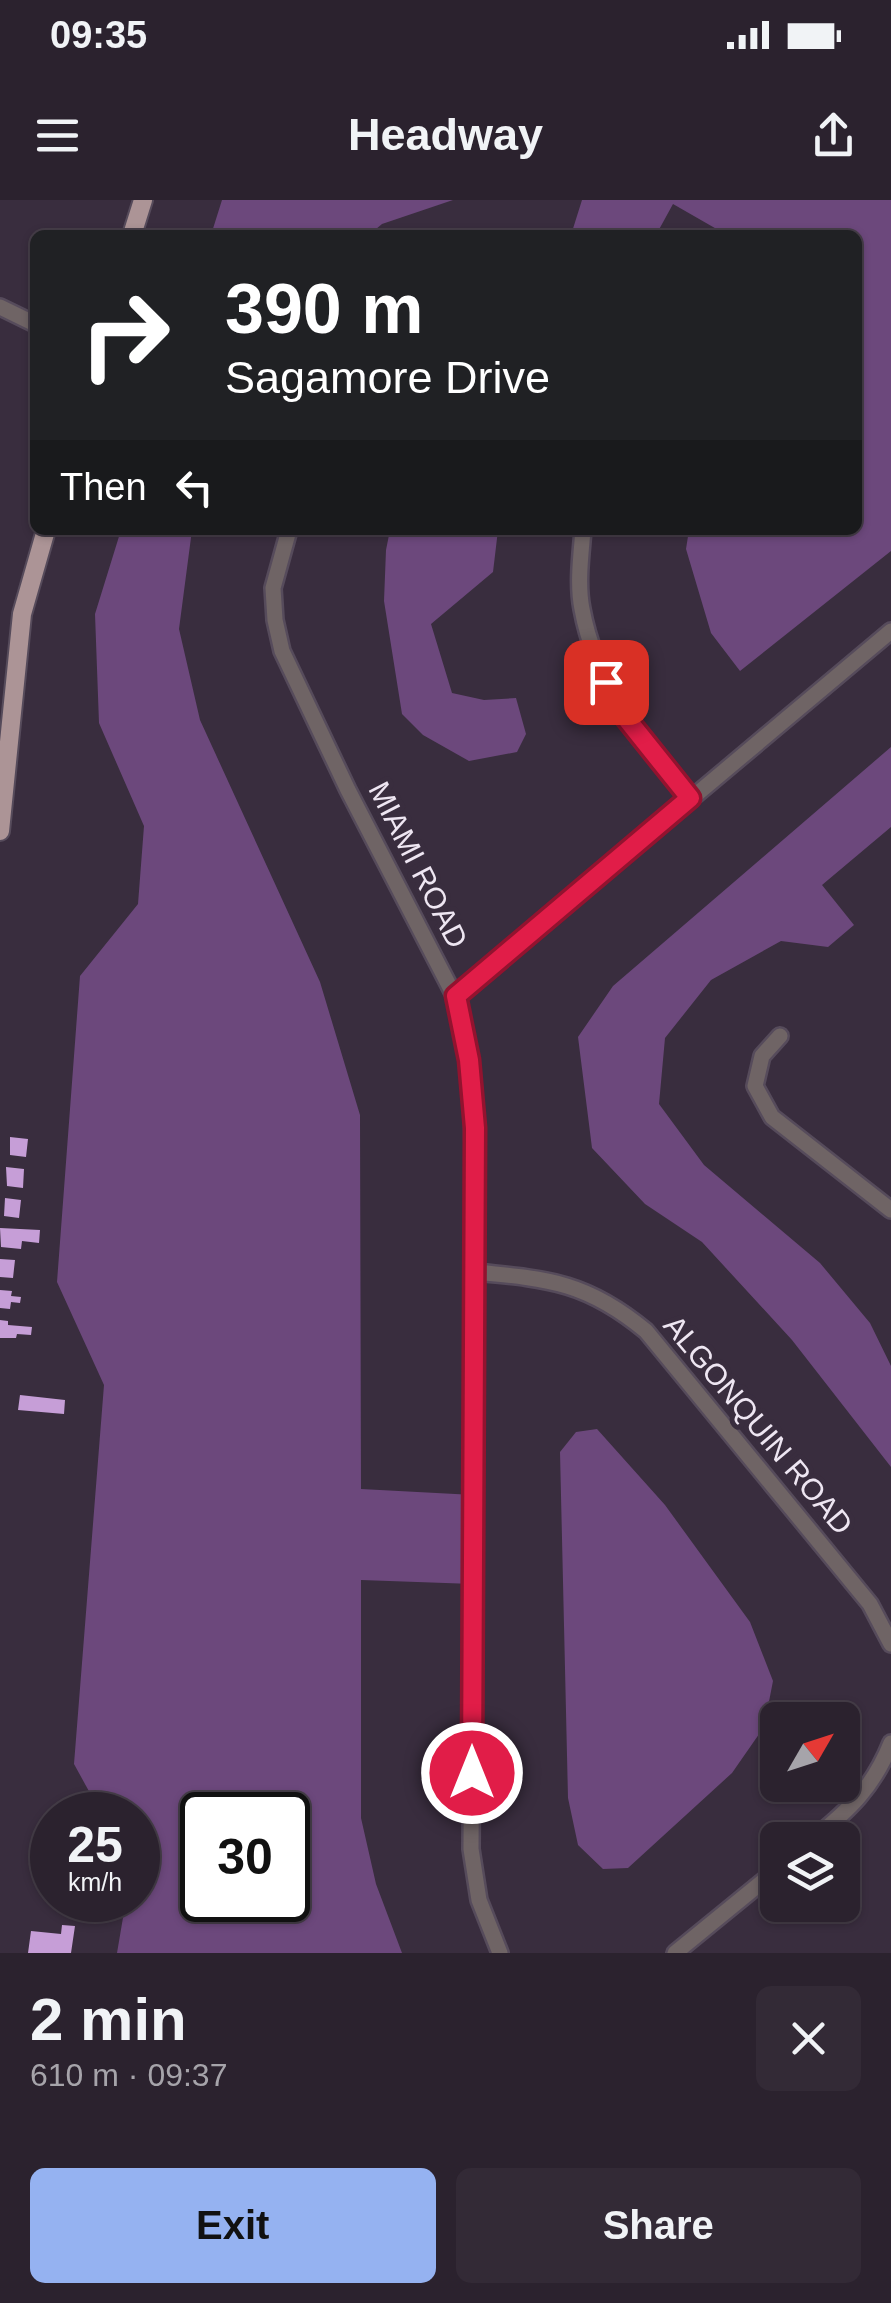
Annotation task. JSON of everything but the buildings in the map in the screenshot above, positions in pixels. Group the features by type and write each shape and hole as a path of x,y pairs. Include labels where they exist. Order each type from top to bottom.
{"main road":[{"path":"133,230 142,200"},
{"path":"0,831 4,757 22,614 45,535"}],"street":[{"path":"0,307 30,322"},
{"name":"MIAMI ROAD","path":"288,535 273,588 282,651 348,790 456,996 472,1082 475,1272 471,1849 478,1900 500,1953"},
{"path":"582,535 581,608 606,682 626,718 690,798"},
{"path":"456,996 891,632"},
{"path":"780,1036 762,1056 755,1086 772,1118 891,1210"},
{"name":"ALGONQUIN ROAD","path":"475,1272 552,1279 599,1298 646,1331 870,1604 891,1644"},
{"path":"834,1822 852,1808 879,1772 891,1743"},
{"path":"675,1953 760,1883"}],"shaded area":[{"path":"222,200 453,200 382,224 375,230 213,230"},
{"path":"582,200 891,200 891,551 740,671 711,633 686,549 688,535 862,535 862,230 718,230 673,204 659,230 573,230"},
{"path":"119,535 191,535 179,629 200,720 320,982 360,1115 361,1489 474,1495 473,1584 361,1580 361,1818 376,1884 402,1953 117,1953 122,1922 160,1922 160,1792 89,1792 74,1764 104,1385 57,1282 80,976 138,904 144,826 99,723 95,614"},
{"path":"389,535 497,535 493,572 431,624 452,693 484,700 516,698 526,734 517,752 469,761 423,735 402,714 384,601"},
{"path":"891,747 891,827 822,885 854,925 828,947 781,941 711,980 665,1038 659,1104 704,1165 820,1263 870,1323 891,1366 891,1467 792,1340 702,1242 645,1204 592,1148 578,1037 613,986"},
{"path":"597,1429 665,1505 750,1622 773,1681 769,1702 760,1702 760,1733 732,1773 628,1868 603,1869 578,1845 568,1798 560,1452 576,1432"}],"route":[{"path":"472,1773 475,1128 469,1060 456,996 690,798 626,718 606,682"}]}
